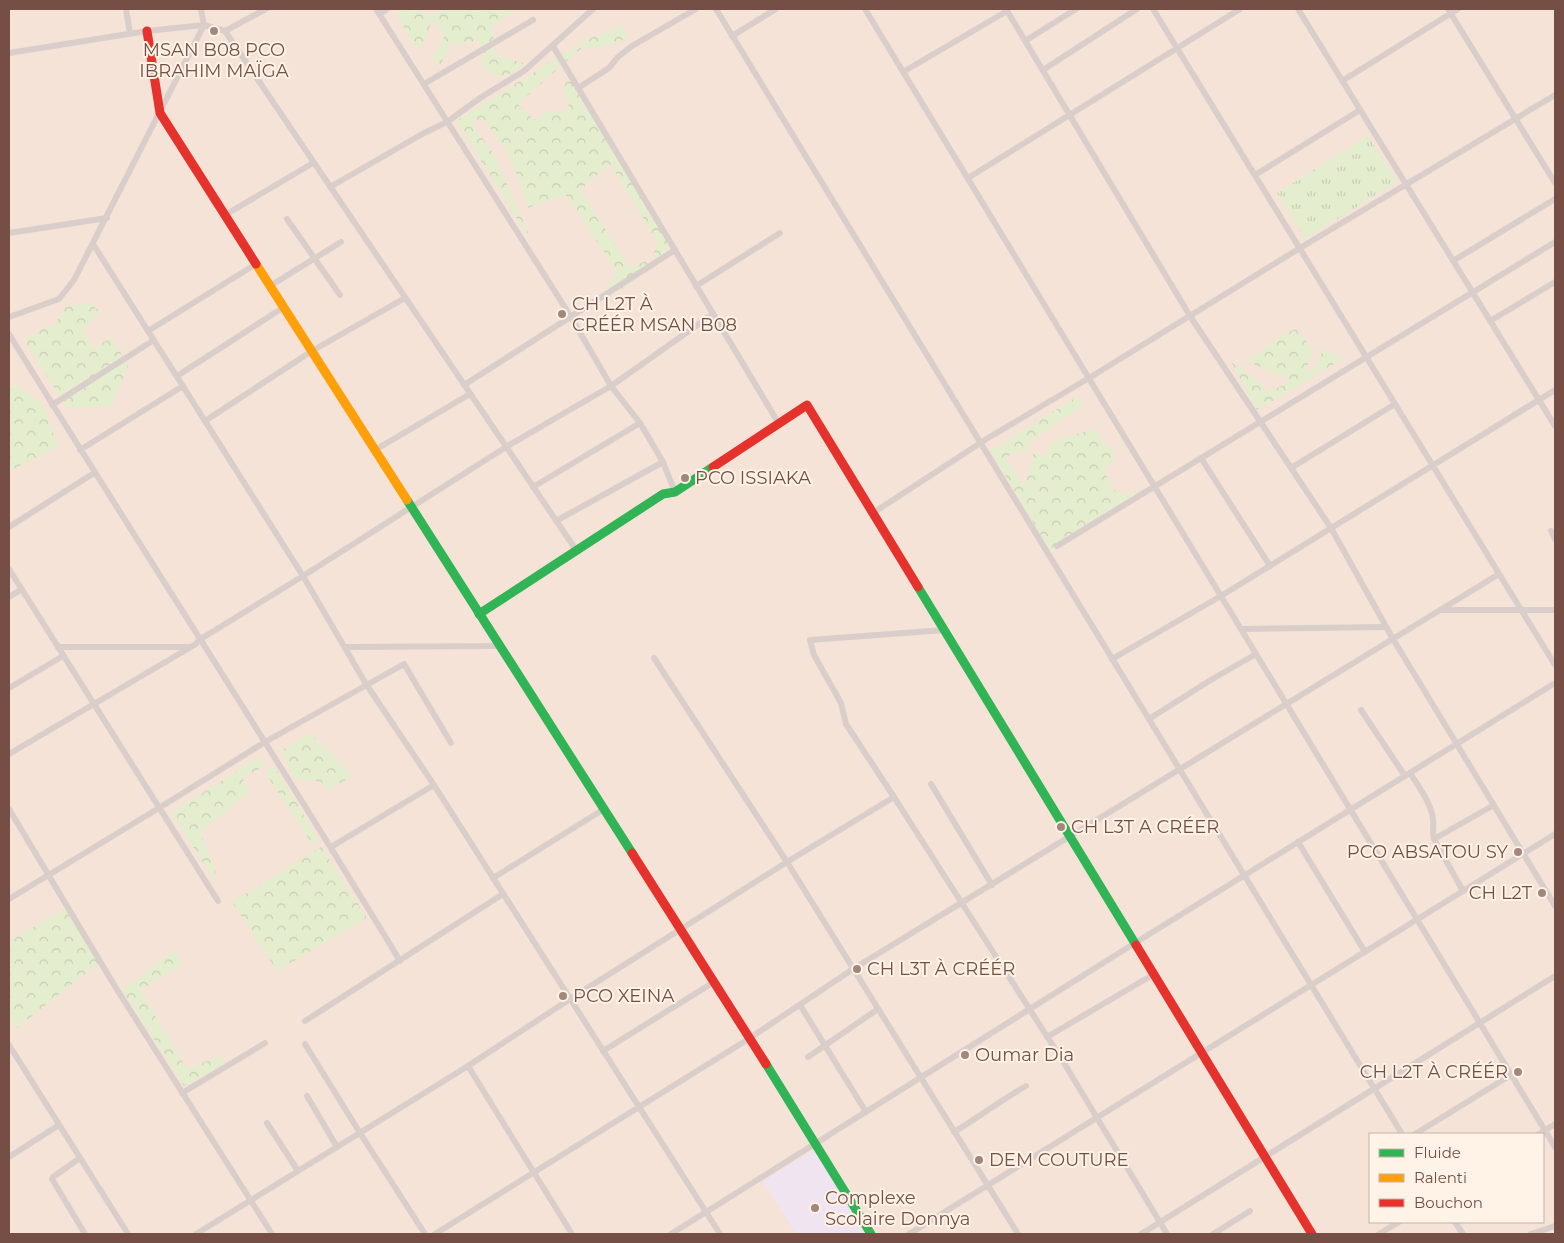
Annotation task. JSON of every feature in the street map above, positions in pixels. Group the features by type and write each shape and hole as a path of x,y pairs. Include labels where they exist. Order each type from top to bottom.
{"street":[{"path":"126,9 130,34"},
{"path":"9,317 58,299 74,280 204,25 201,9"},
{"path":"9,53 146,31 204,25 224,30 266,9"},
{"path":"388,9 378,11 571,317 611,386 640,423 663,462 675,492"},
{"path":"330,188 424,133 447,122 480,98 524,71 593,9"},
{"path":"578,88 609,68 618,57 632,46 696,9"},
{"path":"716,9 1401,1133"},
{"path":"732,36 776,9"},
{"path":"865,9 1480,1023 1542,1132 1555,1124"},
{"path":"1025,41 1076,9"},
{"path":"1043,70 1137,9"},
{"path":"1153,9 1555,665"},
{"path":"968,178 1240,9"},
{"path":"1298,9 1555,426"},
{"path":"1342,80 1450,11 1458,9"},
{"path":"903,72 1006,10 1190,316 1331,528 1393,639 1555,906"},
{"path":"1450,11 1555,183"},
{"path":"424,84 533,20"},
{"path":"224,30 576,550"},
{"path":"146,31 160,113 750,1038 871,1234"},
{"path":"553,46 779,424"},
{"path":"873,513 980,443 1555,95"},
{"path":"1255,175 1360,110"},
{"path":"225,215 314,163"},
{"path":"1453,261 1555,199"},
{"path":"9,233 107,218"},
{"path":"287,219 340,295"},
{"path":"696,286 780,233"},
{"path":"270,286 341,242"},
{"path":"1057,546 1555,242"},
{"path":"93,244 303,576 366,684 434,785 720,1234"},
{"path":"464,385 675,250"},
{"path":"148,331 256,264"},
{"path":"1490,321 1555,282"},
{"path":"205,420 312,351 405,298"},
{"path":"177,376 284,307"},
{"path":"9,754 192,647 199,640 411,506 506,447 611,386 713,314"},
{"path":"9,334 94,473 331,847 400,961"},
{"path":"52,405 154,340"},
{"path":"80,450 183,386"},
{"path":"1112,659 1221,596 1555,390"},
{"path":"375,450 470,394"},
{"path":"1291,468 1395,404"},
{"path":"479,614 663,494 675,492 807,405 1312,1234"},
{"path":"533,487 640,423"},
{"path":"1201,458 1270,566"},
{"path":"556,521 663,462"},
{"path":"9,527 94,473"},
{"path":"1551,531 1555,539"},
{"path":"9,568 218,901"},
{"path":"435,1234 750,1038 853,970 961,903 1499,574"},
{"path":"9,597 22,589"},
{"path":"1440,610 1555,610"},
{"path":"1241,629 1386,627"},
{"path":"944,630 810,640 814,655 841,703 846,724 1047,1037 1167,1234"},
{"path":"345,646 499,646"},
{"path":"58,647 192,647"},
{"path":"1149,720 1209,681 1256,654"},
{"path":"9,688 64,656"},
{"path":"654,658 787,862 1018,1234"},
{"path":"9,899 265,742 404,664 451,743"},
{"path":"671,1234 1029,1009 1555,683"},
{"path":"1361,710 1428,803 1434,821 1434,839 1463,891"},
{"path":"931,784 992,885"},
{"path":"331,847 434,785"},
{"path":"196,1234 468,1066 570,999 894,797"},
{"path":"1434,839 1494,805"},
{"path":"9,810 116,988 272,1234"},
{"path":"493,878 604,810"},
{"path":"9,826 16,822"},
{"path":"910,1234 1555,834"},
{"path":"1298,842 1365,952"},
{"path":"305,1021 503,894"},
{"path":"1047,1037 1154,974"},
{"path":"1141,1234 1555,976"},
{"path":"603,1051 714,982"},
{"path":"800,1005 866,1112"},
{"path":"808,1057 824,1044 878,1009"},
{"path":"182,1093 265,1043"},
{"path":"305,1044 425,1234"},
{"path":"9,1046 128,1234"},
{"path":"468,1066 572,1234"},
{"path":"1417,1133 1511,1075"},
{"path":"954,1132 1026,1086"},
{"path":"306,1096 337,1147"},
{"path":"267,1123 298,1171"},
{"path":"9,1157 59,1125"},
{"path":"1544,1134 1555,1147"},
{"path":"80,1158 52,1177 52,1179 85,1234"},
{"path":"1213,1234 1250,1211"},
{"path":"1380,1234 1397,1223"},
{"path":"1456,1223 1463,1234"},
{"path":"1531,1234 1555,1226"}],"shaded area":[{"path":"9,9 1555,9 1555,1234 9,1234"},
{"name":"Complexe Scolaire Donnya","path":"814,1150 866,1234 796,1234 763,1181"}],"green space":[{"path":"400,9 421,9 423,14 435,14 440,9 518,9 492,26 495,55 527,64 504,78 484,71 479,40 464,44 451,44 441,64 432,62 444,36 432,22 424,42 417,50 396,14"},
{"path":"623,25 629,38 594,50 584,46 518,104 534,120 550,110 561,113 569,106 563,88 572,73 669,244 661,264 652,257 658,243 610,164 580,190 630,267 647,261 651,268 615,295 604,291 617,272 566,195 528,208 508,153 483,118 471,122 495,156 533,244 456,121 586,40"},
{"path":"1367,135 1397,182 1305,239 1277,193"},
{"path":"89,302 101,313 82,329 94,348 112,337 128,366 111,406 67,408 24,340 57,321 66,307"},
{"path":"1297,329 1314,352 1305,371 1315,369 1323,349 1344,358 1257,410 1231,362 1261,383 1268,393 1291,381 1247,361 1285,333"},
{"path":"16,385 44,405 58,447 9,471 9,387"},
{"path":"1078,396 1083,406 1032,440 1028,452 1017,451 1005,458 1024,486 1034,452 1047,456 1051,442 1094,429 1116,454 1104,472 1116,492 1141,494 1051,552 990,451"},
{"path":"310,733 353,776 326,791 322,782 294,778 281,751"},
{"path":"259,757 265,766 242,778 250,792 206,827 201,836 216,869 214,879 171,813"},
{"path":"273,764 318,839 313,846 266,774"},
{"path":"321,847 367,918 277,971 232,902"},
{"path":"67,908 100,962 17,1028 9,1016 9,939 11,940"},
{"path":"176,949 182,965 140,990 187,1069 220,1056 226,1065 184,1086 122,990"}],"traffic: fast":[{"path":"479,614 663,494 675,492 713,467"},
{"path":"407,500 632,853"},
{"path":"918,587 1136,945"},
{"path":"766,1064 871,1234"}],"traffic: slow":[{"path":"256,264 407,500"}],"traffic: jam":[{"path":"147,31 160,113 256,264"},
{"path":"713,467 807,405 918,587"},
{"path":"632,853 766,1064"},
{"path":"1136,945 1312,1234"}],"place":[{"name":"MSAN B08 PCO IBRAHIM MAÏGA","path":"214,31"},
{"name":"CH L2T À CRÉÉR MSAN B08","path":"562,314"},
{"name":"PCO ISSIAKA","path":"685,478"},
{"name":"CH L3T A CRÉER","path":"1061,827"},
{"name":"PCO ABSATOU SY","path":"1518,852"},
{"name":"CH L2T","path":"1542,893"},
{"name":"CH L3T À CRÉÉR","path":"857,969"},
{"name":"PCO XEINA","path":"563,996"},
{"name":"Oumar Dia","path":"965,1055"},
{"name":"CH L2T À CRÉÉR","path":"1518,1072"},
{"name":"DEM COUTURE","path":"979,1160"},
{"name":"Complexe Scolaire Donnya","path":"815,1208"}]}
